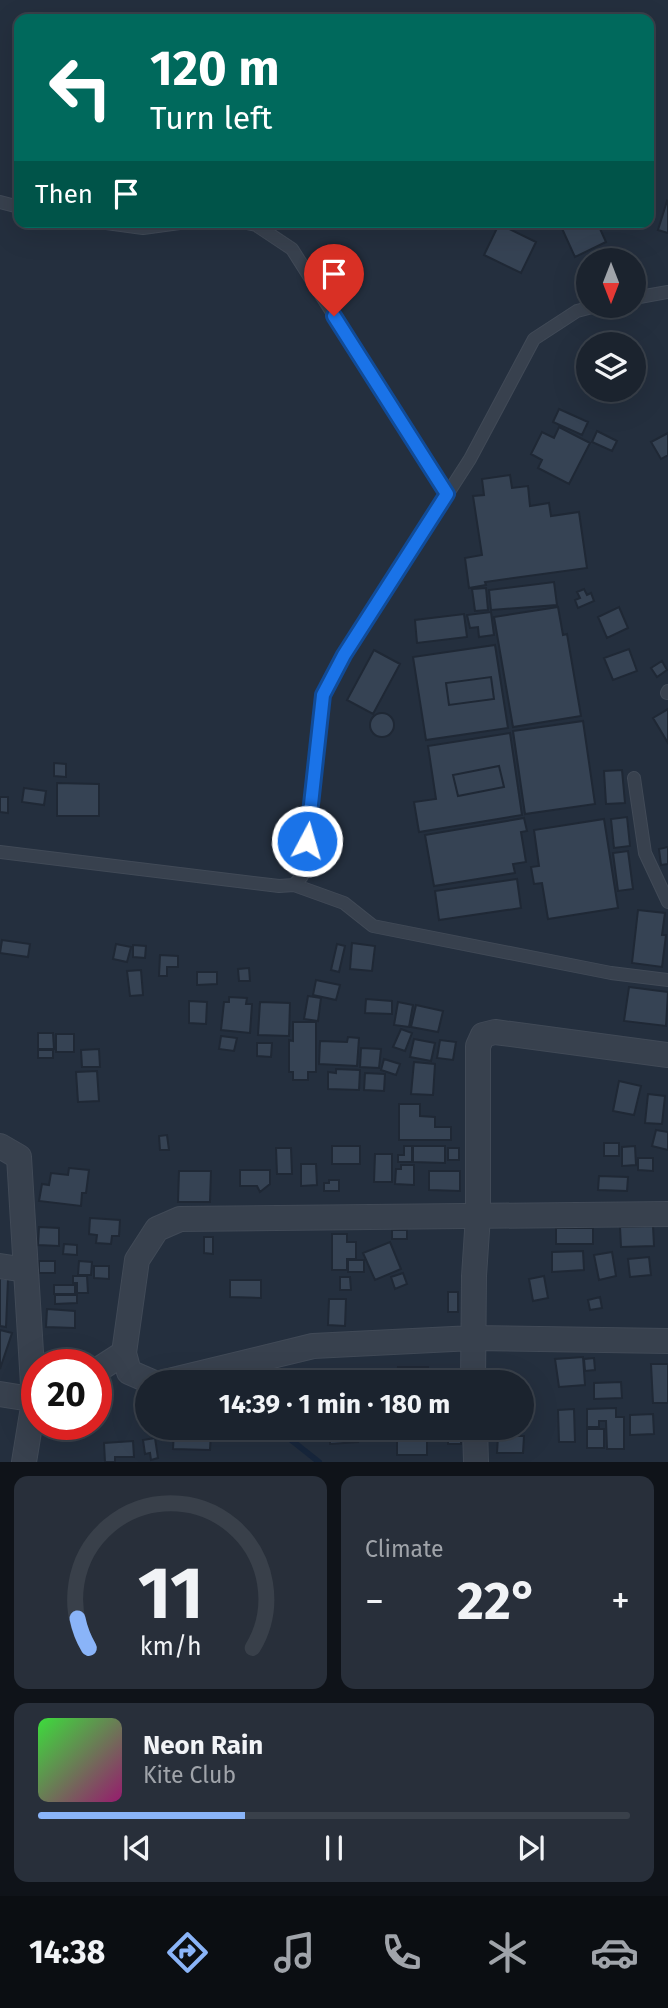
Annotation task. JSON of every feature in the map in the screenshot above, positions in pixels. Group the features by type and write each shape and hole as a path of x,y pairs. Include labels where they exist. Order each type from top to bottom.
{"street":[{"path":"473,1370 478,1216 478,1046 483,1035 495,1032 668,1055"},
{"path":"0,1146 19,1157 32,1349"},
{"path":"135,1375 129,1372 124,1353 137,1260 157,1229 180,1219 668,1214"},
{"path":"0,1266 26,1270"},
{"path":"214,1370 313,1346 473,1338 668,1341"},
{"path":"112,1361 124,1353"},
{"path":"0,1394 21,1398"},
{"path":"24,1462 28,1440"},
{"path":"475,1440 476,1462"}],"lane":[{"path":"260,228 292,249 447,494"},
{"path":"646,296 668,292"},
{"path":"295,885 303,876 306,866 323,695 344,655 470,459 534,339 576,312"},
{"path":"634,778 645,853 668,902"},
{"path":"0,852 279,886 295,885 344,903 373,926 611,973 668,980"}],"building":[{"path":"668,202 668,233 658,230"},
{"path":"497,228 507,228 536,242 521,273 484,255"},
{"path":"562,228 600,228 606,242 594,248 576,248 576,257"},
{"path":"559,409 588,422 582,435 553,422"},
{"path":"559,427 590,443 569,484 538,468 542,460 531,454 542,432 554,438"},
{"path":"597,431 617,441 612,451 592,442"},
{"path":"668,433 668,455 661,459 651,442"},
{"path":"510,475 512,488 528,486 530,506 549,503 551,516 579,512 587,568 485,582 486,585 469,588 465,558 482,555 473,496 484,495 482,479"},
{"path":"554,582 557,605 491,610 489,590"},
{"path":"486,588 488,610 475,611 472,589"},
{"path":"584,589 587,595 591,593 594,601 578,608 575,600 580,598 577,592"},
{"path":"558,607 563,635 567,634 581,716 513,727 494,617"},
{"path":"619,607 628,628 607,638 598,617"},
{"path":"491,612 494,635 479,637 478,627 470,628 467,615"},
{"path":"464,614 467,637 417,643 415,620"},
{"path":"495,645 508,728 426,740 413,657","holes":["491,677 494,699 449,705 446,683"]},
{"path":"629,649 637,671 613,680 604,658"},
{"path":"374,650 400,664 373,714 347,700"},
{"path":"662,661 667,670 657,677 651,668"},
{"path":"491,677 494,699 449,705 446,683"},
{"path":"668,709 668,743 653,718"},
{"path":"382,713 390,717 394,725 390,733 382,737 374,733 370,725 374,717"},
{"path":"583,721 595,804 525,814 513,731"},
{"path":"510,733 522,815 419,832 414,802 436,799 428,746","holes":["499,766 504,787 458,796 453,775"]},
{"path":"54,763 66,764 66,777 54,776"},
{"path":"499,766 504,787 458,796 453,775"},
{"path":"622,770 625,803 606,804 604,771"},
{"path":"57,783 99,784 99,816 57,816"},
{"path":"24,788 46,791 44,805 22,802"},
{"path":"0,797 8,797 8,813 0,812"},
{"path":"627,817 630,846 614,848 611,819"},
{"path":"524,818 527,831 521,832 526,862 513,864 515,873 434,886 425,835"},
{"path":"604,819 618,908 548,919 542,883 534,884 531,867 539,866 534,830"},
{"path":"668,847 668,864 661,865 659,849"},
{"path":"628,851 633,889 618,891 613,853"},
{"path":"517,879 521,908 439,920 435,891"},
{"path":"638,910 665,913 662,935 666,935 662,967 632,963"},
{"path":"2,940 30,944 28,957 0,953"},
{"path":"352,943 375,946 372,971 350,969"},
{"path":"116,944 131,947 127,962 113,959"},
{"path":"337,944 345,946 339,972 331,970"},
{"path":"133,945 146,946 145,958 133,957"},
{"path":"160,955 178,956 178,967 167,967 167,976 159,976"},
{"path":"249,968 250,981 239,981 238,969"},
{"path":"141,970 143,995 130,996 127,971"},
{"path":"197,972 217,972 217,984 197,985"},
{"path":"316,980 340,985 336,1000 313,995"},
{"path":"629,987 668,992 666,1026 624,1021"},
{"path":"308,996 321,998 318,1021 304,1019"},
{"path":"229,997 247,998 246,1004 252,1004 250,1033 221,1030 224,1002 229,1002"},
{"path":"366,999 392,1001 392,1014 365,1013"},
{"path":"189,1001 207,1002 206,1024 189,1023"},
{"path":"260,1002 290,1003 289,1036 258,1035"},
{"path":"398,1002 413,1005 409,1027 394,1025"},
{"path":"416,1005 443,1011 438,1032 411,1027"},
{"path":"293,1022 316,1022 316,1072 308,1072 308,1080 293,1080 293,1072 289,1072 289,1040 293,1041"},
{"path":"401,1029 412,1033 405,1051 393,1047"},
{"path":"38,1033 53,1033 54,1049 38,1049"},
{"path":"56,1034 74,1034 74,1052 56,1052"},
{"path":"221,1036 237,1038 234,1051 219,1049"},
{"path":"348,1037 359,1038 357,1066 319,1064 320,1041 347,1042"},
{"path":"414,1039 435,1043 431,1061 410,1057"},
{"path":"440,1040 456,1042 453,1060 437,1058"},
{"path":"257,1043 272,1043 271,1057 257,1056"},
{"path":"361,1048 381,1049 379,1068 360,1067"},
{"path":"99,1049 100,1067 82,1067 81,1050"},
{"path":"38,1050 53,1050 53,1058 38,1058"},
{"path":"384,1059 400,1064 396,1075 381,1070"},
{"path":"414,1062 435,1064 433,1095 411,1094"},
{"path":"336,1069 360,1070 359,1090 328,1089 328,1072 336,1073"},
{"path":"97,1071 99,1101 78,1102 76,1072"},
{"path":"365,1073 385,1074 384,1091 364,1090"},
{"path":"619,1081 641,1086 634,1115 613,1111"},
{"path":"648,1094 665,1096 662,1124 645,1123"},
{"path":"399,1104 420,1104 420,1116 435,1117 435,1127 451,1127 451,1140 399,1140"},
{"path":"656,1130 668,1132 668,1150 652,1146"},
{"path":"167,1135 169,1150 160,1150 159,1136"},
{"path":"604,1143 619,1143 619,1156 604,1156"},
{"path":"332,1146 360,1146 360,1164 332,1164"},
{"path":"404,1146 412,1146 412,1162 398,1162 398,1155 404,1155"},
{"path":"413,1146 445,1146 445,1163 413,1162"},
{"path":"635,1146 636,1165 622,1166 622,1147"},
{"path":"276,1148 291,1148 292,1174 277,1174"},
{"path":"448,1148 459,1148 459,1160 448,1160"},
{"path":"375,1154 392,1154 392,1182 374,1182"},
{"path":"638,1158 653,1158 653,1171 638,1170"},
{"path":"301,1164 316,1164 317,1185 301,1186"},
{"path":"401,1165 414,1165 414,1185 395,1184 396,1169 401,1169"},
{"path":"69,1168 89,1170 81,1206 39,1201 42,1184 49,1185 51,1173 68,1175"},
{"path":"240,1170 270,1170 270,1184 260,1192 257,1186 240,1186"},
{"path":"179,1171 211,1171 210,1202 178,1202"},
{"path":"429,1171 460,1171 460,1191 429,1190"},
{"path":"599,1176 628,1177 627,1191 598,1190"},
{"path":"329,1180 339,1180 339,1191 324,1191 324,1183 329,1183"},
{"path":"90,1218 120,1220 119,1236 112,1236 111,1244 96,1243 97,1235 89,1234"},
{"path":"653,1226 654,1246 621,1247 620,1227"},
{"path":"39,1227 59,1228 59,1246 38,1245"},
{"path":"556,1228 593,1228 593,1244 556,1244"},
{"path":"392,1230 407,1230 407,1239 392,1239"},
{"path":"332,1234 347,1234 347,1242 356,1242 356,1259 347,1259 347,1270 332,1270"},
{"path":"204,1237 213,1237 213,1254 204,1253"},
{"path":"390,1242 401,1269 375,1280 363,1253"},
{"path":"64,1244 77,1245 77,1255 63,1254"},
{"path":"583,1251 584,1270 552,1272 552,1252"},
{"path":"612,1252 616,1276 599,1280 594,1255"},
{"path":"649,1257 651,1275 630,1277 628,1259"},
{"path":"348,1260 364,1260 364,1272 348,1272"},
{"path":"39,1261 55,1261 55,1273 39,1273"},
{"path":"79,1261 92,1262 91,1275 78,1275"},
{"path":"94,1266 109,1266 109,1279 94,1278"},
{"path":"403,1273 407,1284 395,1289 391,1277"},
{"path":"73,1276 87,1276 88,1293 77,1293 77,1283 73,1283"},
{"path":"544,1276 548,1298 533,1301 529,1279"},
{"path":"340,1277 350,1277 351,1290 340,1290"},
{"path":"0,1278 8,1279 6,1327 0,1326"},
{"path":"230,1280 261,1280 261,1298 230,1297"},
{"path":"54,1285 75,1285 75,1294 54,1294"},
{"path":"448,1292 458,1292 458,1312 448,1312"},
{"path":"55,1295 77,1295 77,1303 55,1304"},
{"path":"600,1297 602,1308 590,1310 588,1300"},
{"path":"329,1299 346,1299 345,1326 328,1325"},
{"path":"47,1309 75,1311 75,1328 46,1327"},
{"path":"0,1330 12,1333 0,1369"},
{"path":"583,1357 585,1385 559,1387 555,1359"},
{"path":"594,1358 595,1370 585,1371 584,1359"},
{"path":"651,1364 668,1364 668,1403 653,1403"},
{"path":"398,1367 428,1367 428,1370 398,1370"},
{"path":"621,1382 622,1398 594,1399 594,1383"},
{"path":"616,1408 616,1417 624,1417 624,1449 607,1449 606,1421 599,1421 599,1427 587,1427 587,1409"},
{"path":"574,1409 575,1442 559,1442 558,1410"},
{"path":"653,1414 654,1434 630,1435 630,1415"},
{"path":"587,1429 604,1429 604,1448 587,1448"},
{"path":"143,1440 155,1440 158,1458 151,1460 150,1453 145,1454"},
{"path":"174,1440 211,1440 210,1450 173,1449"},
{"path":"330,1440 358,1440 358,1442 330,1444"},
{"path":"397,1440 427,1440 427,1455 397,1455"},
{"path":"448,1440 461,1440 461,1444 448,1444"},
{"path":"498,1440 524,1440 523,1453 497,1453"},
{"path":"133,1441 134,1457 115,1457 115,1462 105,1462 104,1443"}],"waterway":[{"path":"291,1440 319,1462"}],"route":[{"path":"307,841 321,705 327,685 447,494 334,316"}]}
